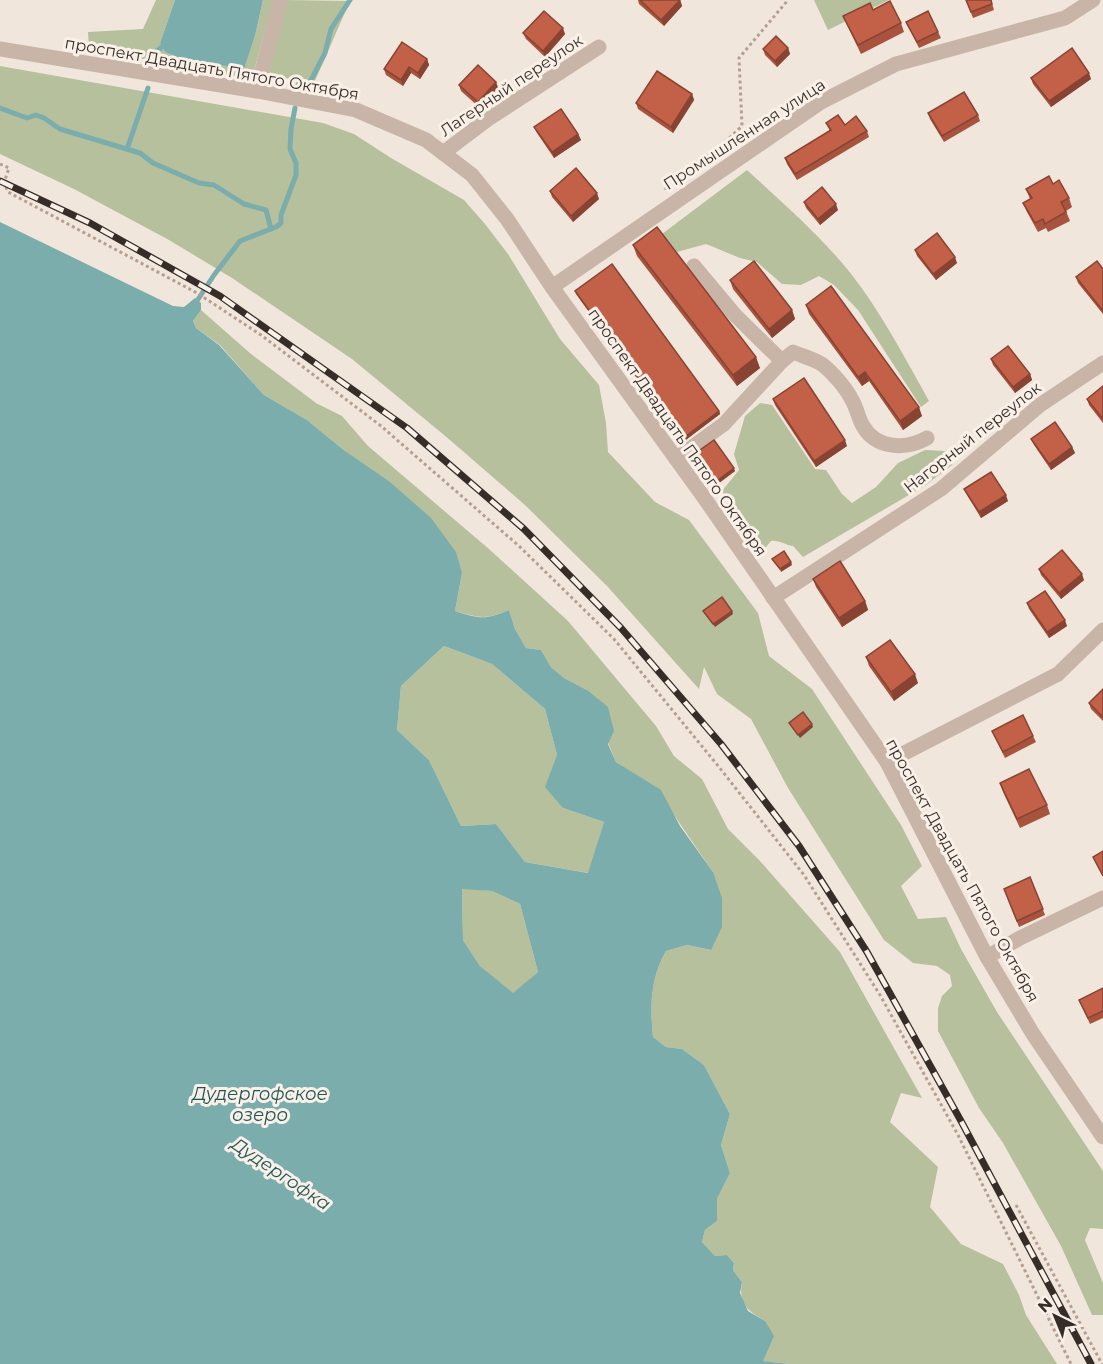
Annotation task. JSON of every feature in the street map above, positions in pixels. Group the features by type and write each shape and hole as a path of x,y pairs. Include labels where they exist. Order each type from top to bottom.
{"street":[{"path":"257,91 280,0"},
{"name":"Промышленная улица","path":"552,287 821,102 896,64 1065,18 1094,0"},
{"name":"Лагерный переулок","path":"443,153 488,119 599,47"},
{"name":"проспект Двадцать Пятого Октября","path":"0,49 257,91 356,111 426,140 471,175 507,219 552,287 676,459 887,762 987,957 1033,1034 1103,1137"},
{"path":"694,266 735,315 782,361"},
{"path":"676,459 724,424 793,352 822,364 852,400 863,426 872,438 884,445 916,444 927,438"},
{"name":"Нагорный переулок","path":"773,598 941,489 1040,405 1103,363"},
{"path":"887,762 1058,674 1103,630"},
{"path":"987,957 1020,938 1103,898"}],"path":[{"path":"667,207 666,185 721,146 742,126 740,58 788,0"},
{"path":"0,164 9,168 4,183 8,192 210,301 261,334 381,426 519,546 614,639 804,875 880,995 958,1135 1071,1364"},
{"path":"1016,1205 1102,1364"}],"green space":[{"path":"156,0 175,0 160,43 165,52 179,58 244,68 255,36 263,0 273,0 253,75 245,78 89,49 88,32 143,29"},
{"path":"285,0 350,1 314,83 268,75"},
{"path":"814,0 889,0 828,30"},
{"path":"0,66 323,123 354,134 464,200 508,254 560,339 599,385 606,423 608,452 655,502 689,520 758,613 769,656 812,689 901,825 922,866 901,886 918,919 946,917 961,949 997,1012 1103,1171 1103,1229 1090,1228 1085,1240 1103,1283 1103,1315 1092,1315 1061,1246 1003,1143 979,1108 938,1031 938,1008 942,996 952,986 950,975 937,966 913,963 884,940 788,788 751,719 717,694 704,667 699,689 607,586 526,506 352,359 232,278 169,240 74,189 0,154"},
{"path":"747,170 815,233 852,275 883,321 929,401 921,407 858,310 834,285 819,276 801,285 782,284 757,262 740,258 706,244 677,252 668,244 662,234"},
{"path":"201,310 251,354 316,403 342,416 368,446 489,549 568,621 656,726 674,756 702,779 728,829 760,861 840,952 922,1098 901,1093 890,1122 938,1167 930,1207 961,1244 1003,1264 1019,1295 1026,1315 1057,1364 790,1364 762,1361 765,1321 749,1310 743,1301 742,1282 733,1270 734,1263 727,1255 715,1256 702,1242 705,1230 717,1221 717,1199 730,1173 721,1145 730,1114 704,1065 682,1049 666,1047 653,1037 652,993 657,972 666,951 687,945 711,950 713,872 674,815 636,775 616,762 587,690 564,678 551,667 541,650 526,648 515,629 509,610 482,617 455,611 462,573 345,451 307,420 264,395 220,345 196,328 193,321"},
{"path":"760,403 772,405 815,469 826,470 842,494 852,503 876,487 898,463 925,450 946,451 953,464 926,485 803,557 793,546 777,541 771,541 766,547 759,546 722,491 739,470 734,454 745,416"},
{"path":"444,646 492,664 545,709 557,755 563,808 604,822 589,873 525,862 496,824 461,826 429,760 397,730 401,686"},
{"path":"462,888 492,891 520,904 538,972 513,994 480,966 463,940"}],"water":[{"path":"175,0 263,0 255,36 244,69 179,58 165,52 160,43"},
{"name":"Дудергофское озеро","path":"0,222 173,306 184,307 195,298 201,303 201,310 193,321 196,328 219,345 264,395 307,420 345,451 390,482 431,518 456,552 462,573 455,611 482,617 494,616 509,610 515,629 526,648 541,650 551,667 564,678 587,690 608,707 614,731 608,744 616,762 661,790 680,826 713,872 722,898 722,927 711,950 687,945 666,951 661,961 652,993 653,1037 666,1047 682,1049 704,1065 730,1114 721,1145 730,1173 717,1199 717,1221 705,1230 702,1242 715,1256 727,1255 734,1263 733,1270 742,1282 740,1293 748,1311 765,1321 774,1336 763,1361 790,1364 0,1364","holes":["444,646 492,664 545,709 557,755 545,787 563,808 604,822 588,873 525,862 496,824 461,826 429,760 397,730 401,686","462,889 492,891 520,904 538,972 513,993 480,966 463,940"]}],"building":[{"path":"640,0 680,0 661,20"},
{"path":"966,0 991,0 992,4 971,12"},
{"path":"890,1 901,23 858,45 843,16 870,3 873,10"},
{"path":"544,11 563,28 543,51 523,33"},
{"path":"928,11 938,32 917,42 906,22"},
{"path":"776,36 788,48 775,61 763,49"},
{"path":"402,42 427,59 418,73 409,67 401,80 384,69"},
{"path":"1072,48 1089,73 1049,101 1031,78"},
{"path":"478,65 496,82 478,102 459,85"},
{"path":"657,71 692,94 671,127 636,103"},
{"path":"964,92 978,115 942,136 928,113"},
{"path":"561,109 578,134 552,152 534,127"},
{"path":"838,115 845,125 856,116 867,131 795,174 785,158 831,130 826,123"},
{"path":"576,168 597,193 571,216 550,191"},
{"path":"1049,176 1053,184 1059,180 1069,198 1061,202 1066,212 1045,224 1043,219 1035,223 1023,203 1032,198 1026,189"},
{"path":"822,187 836,204 818,219 804,202"},
{"path":"657,227 756,357 733,375 633,245"},
{"path":"937,233 955,257 933,274 915,250"},
{"path":"754,261 792,310 769,329 730,280"},
{"path":"1097,261 1103,269 1103,311 1076,277"},
{"path":"612,264 719,411 682,439 575,291"},
{"path":"831,286 919,407 900,421 865,372 858,377 806,305"},
{"path":"1008,346 1030,374 1013,387 991,359"},
{"path":"804,378 845,440 814,461 773,399"},
{"path":"1103,386 1103,419 1087,399"},
{"path":"1055,422 1072,447 1049,464 1031,439"},
{"path":"714,440 734,468 714,483 693,455"},
{"path":"991,472 1006,495 979,512 964,489"},
{"path":"1062,550 1082,574 1059,593 1039,569"},
{"path":"784,551 791,562 780,569 772,559"},
{"path":"840,561 865,601 839,618 813,579"},
{"path":"1045,591 1065,620 1047,632 1027,603"},
{"path":"722,597 732,611 713,624 703,611"},
{"path":"890,640 915,674 891,692 866,657"},
{"path":"1103,689 1103,717 1089,703"},
{"path":"803,712 812,724 798,735 789,723"},
{"path":"1023,715 1033,736 1003,752 992,731"},
{"path":"1029,769 1047,805 1017,819 1000,783"},
{"path":"1103,851 1103,876 1093,857"},
{"path":"1030,877 1043,909 1017,921 1004,889"},
{"path":"1103,988 1103,1011 1088,1018 1079,1000"}],"waterway":[{"path":"298,85 310,82 325,53 331,29 350,0"},
{"path":"152,61 154,53 166,44"},
{"path":"127,149 148,88"},
{"path":"0,108 27,118 36,115 60,129 140,153 153,163 199,183 214,185 244,204 266,210 271,229"},
{"path":"195,304 240,241 281,223 281,215 296,175 296,163 290,149 295,108"}],"railway":[{"path":"0,181 90,223 220,296 407,428 524,529 621,628 721,744 799,846 867,952 961,1121 1091,1364"}],"water label":[{"name":"Дудергофка","path":"281,1174"}]}
